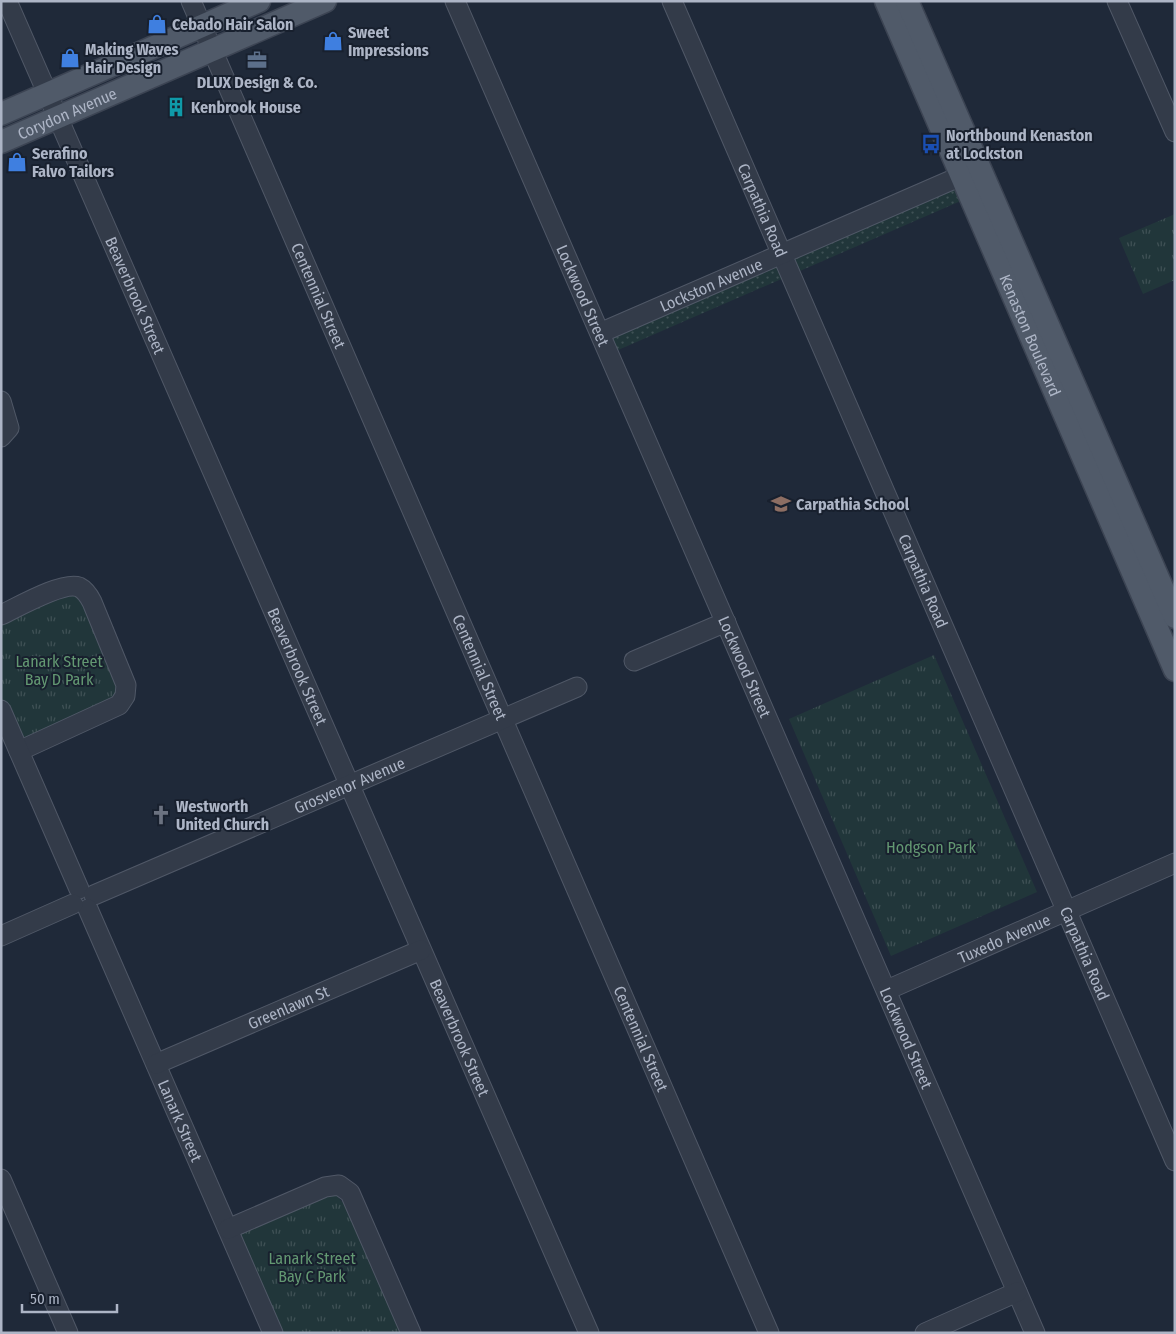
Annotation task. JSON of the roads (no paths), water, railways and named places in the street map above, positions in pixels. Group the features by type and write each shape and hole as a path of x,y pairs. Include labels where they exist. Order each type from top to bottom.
{"main road":[{"name":"Corydon Avenue","path":"1,114 258,1"},
{"name":"Corydon Avenue","path":"1,142 325,1"},
{"name":"Kenaston Boulevard","path":"886,1 1175,670"},
{"name":"Kenaston Boulevard","path":"908,1 1175,617"}],"street":[{"name":"Beaverbrook Street","path":"7,1 589,1333"},
{"name":"Centennial Street","path":"191,1 769,1333"},
{"name":"Lockwood Street","path":"455,1 1035,1333"},
{"name":"Carpathia Road","path":"672,1 1068,911 1175,1162"},
{"path":"1117,1 1175,132"},
{"name":"Lockston Avenue","path":"600,333 961,176"},
{"path":"1,401 9,428 1,437"},
{"path":"1,615 68,586 79,587 88,594 92,602 126,685 125,696 119,705 19,751"},
{"path":"634,661 726,622"},
{"name":"Grosvenor Avenue","path":"1,936 577,686"},
{"name":"Lanark Street","path":"1,710 273,1333"},
{"name":"Tuxedo Avenue","path":"886,990 1175,864"},
{"name":"Greenlawn St","path":"156,1064 421,950"},
{"path":"1,1180 68,1333"},
{"path":"228,1230 325,1186 339,1185 350,1193 411,1333"},
{"path":"925,1333 1017,1292"}],"place":[{"name":"Cebado Hair Salon","path":"157,24"},
{"name":"Sweet Impressions","path":"333,41"},
{"name":"Making Waves Hair Design","path":"70,58"},
{"name":"DLUX Design & Co.","path":"257,60"},
{"name":"Kenbrook House","path":"176,107"},
{"name":"Northbound Kenaston at Lockston","path":"931,144"},
{"name":"Serafino Falvo Tailors","path":"17,162"},
{"name":"Carpathia School","path":"781,504"},
{"name":"Westworth United Church","path":"161,815"}],"park label":[{"name":"Lanark Street Bay D Park","path":"59,670"},
{"name":"Hodgson Park","path":"931,847"},
{"name":"Lanark Street Bay C Park","path":"312,1267"}]}
